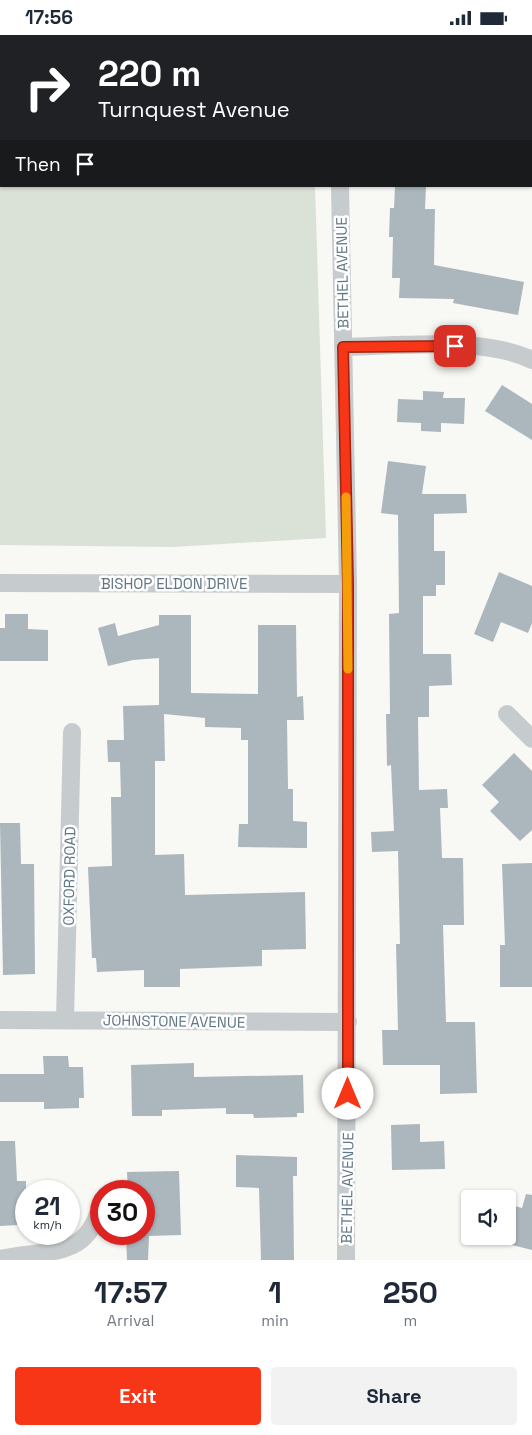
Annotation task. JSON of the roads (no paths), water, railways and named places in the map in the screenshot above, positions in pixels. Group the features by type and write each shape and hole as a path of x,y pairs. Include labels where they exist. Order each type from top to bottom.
{"street":[{"name":"BETHEL AVENUE","path":"340,187 348,584 346,1260"},
{"path":"343,347 473,345 513,351 532,360"},
{"name":"BISHOP ELDON DRIVE","path":"0,583 348,584"},
{"path":"507,714 532,739"},
{"name":"OXFORD ROAD","path":"65,1019 72,732"},
{"name":"JOHNSTONE AVENUE","path":"0,1019 348,1022"},
{"path":"0,1259 62,1253 73,1250 90,1234"}]}
